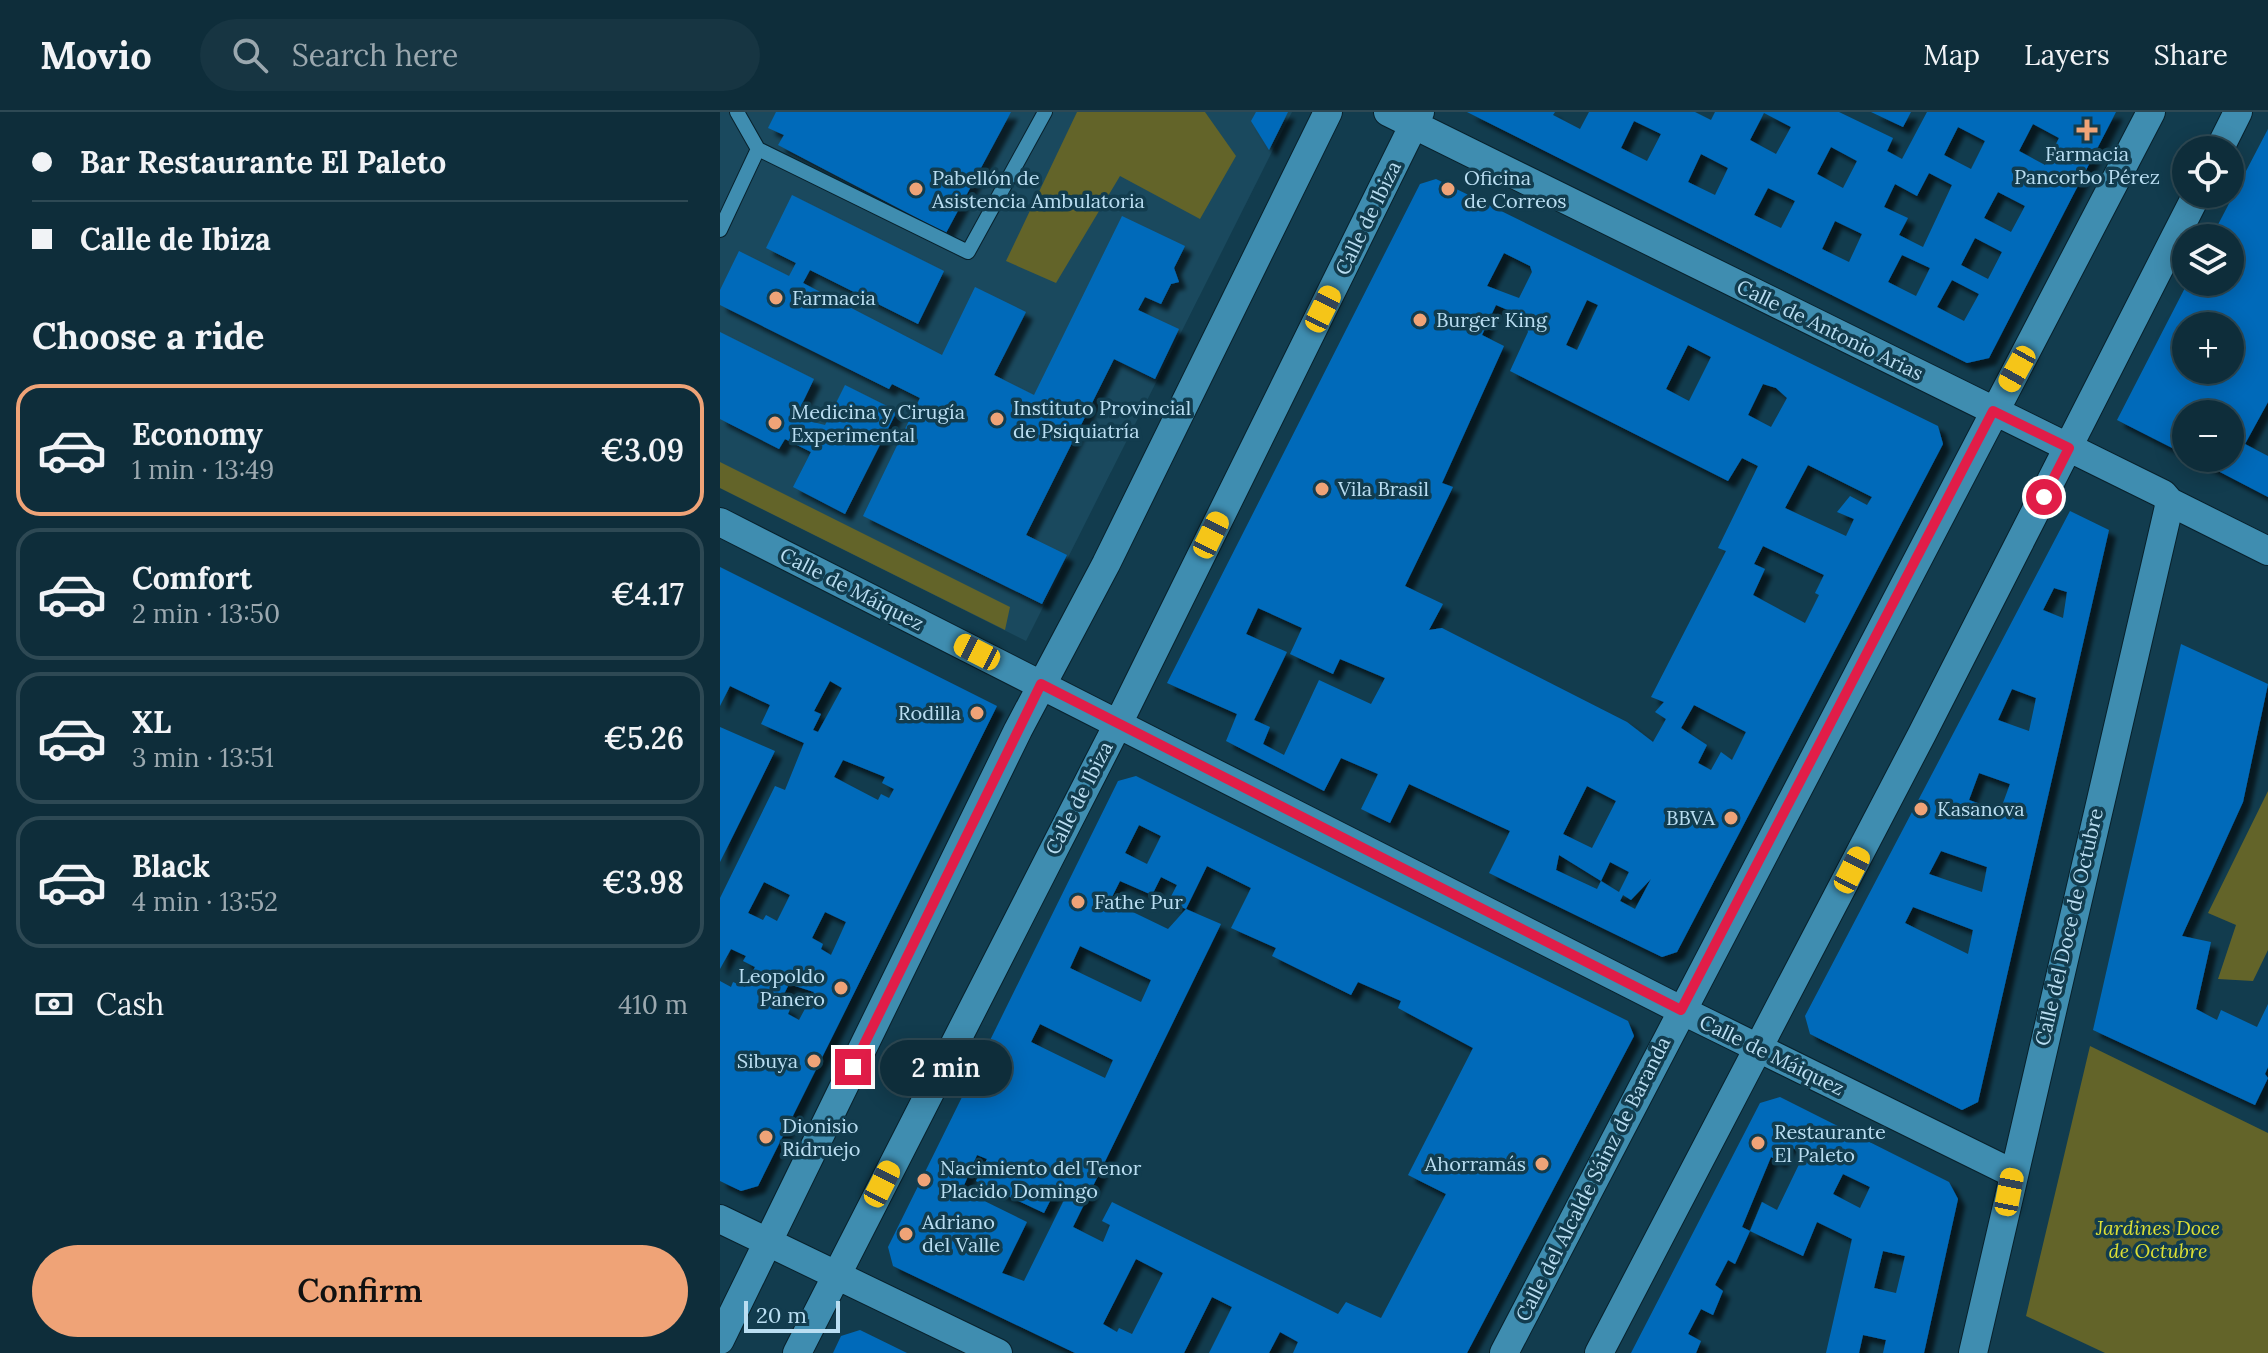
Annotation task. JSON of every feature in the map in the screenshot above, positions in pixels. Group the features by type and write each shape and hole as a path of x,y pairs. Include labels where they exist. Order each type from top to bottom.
{"street":[{"path":"720,1340 1041,684 1094,588 1328,112"},
{"name":"Calle de Antonio Arias","path":"1388,112 1417,118 2163,494 2170,502 2268,551"},
{"name":"Calle del Alcalde Sáinz de Baranda","path":"1504,1353 2151,112"},
{"path":"2226,136 2238,112"},
{"name":"Calle de Ibiza","path":"797,1353 1118,724 1417,118"},
{"path":"1599,1353 2069,448 2190,208"},
{"name":"Calle del Doce de Octubre","path":"1973,1353 2012,1173 2170,502"},
{"name":"Calle de Máiquez","path":"720,522 1681,1010 2012,1173"},
{"path":"720,1219 998,1353"}],"lane":[{"path":"737,112 758,149 968,252 1045,112"},
{"path":"720,230 758,149"}],"shaded area":[{"path":"720,112 1292,112 1026,641 720,488"}],"green space":[{"path":"1077,112 1205,112 1236,156 1200,219 1120,176 1056,283 1006,261"},
{"path":"720,462 1010,607 1005,630 720,488"},
{"path":"2268,791 2268,950 2253,981 2218,979 2236,925 2208,913"},
{"name":"Jardines Doce de Octubre","path":"2090,1046 2268,1133 2268,1353 2105,1353 2026,1316"}],"building":[{"name":"Pabellón de Asistencia Ambulatoria","path":"776,112 1011,112 946,233 778,145 784,135 768,128"},
{"path":"1256,112 1288,112 1269,150 1251,121"},
{"path":"1467,112 1555,112 1553,115 1580,129 1589,112 1695,112 1711,120 1715,112 1839,112 1893,138 1887,151 1902,159 1927,112 2116,112 1989,358 1967,363","holes":["1764,113 1791,127 1776,154 1750,140","1634,121 1661,134 1647,161 1621,148","2033,124 2059,138 2045,165 2019,151","1958,127 1985,141 1971,169 1944,155","1831,147 1857,161 1843,188 1817,174","1701,154 1728,168 1715,195 1688,182","1929,173 1952,185 1923,247 1899,235 1908,218 1884,207 1895,184 1917,196","1768,188 1795,201 1781,228 1754,215","1998,192 2025,206 2011,232 1984,218","1835,221 1862,234 1849,262 1822,249","1975,238 2002,252 1988,279 1961,265","1902,255 1930,268 1916,296 1888,282","1952,280 1979,294 1964,321 1937,307"]},
{"path":"1871,112 1911,112 1903,127"},
{"path":"2268,129 2268,402 2245,444 2268,456 2268,497 2220,472 2244,472 2244,400 2172,400 2172,448 2117,420 2172,313 2172,384 2244,384 2244,312 2173,312 2181,296 2244,296 2244,224 2218,224 2227,208 2244,208 2244,175"},
{"path":"1436,179 1938,426 1943,444 1677,952 1662,957 1489,873 1510,831 1409,784 1390,823 1361,809 1378,774 1341,758 1324,791 1226,741 1237,714 1167,683 1420,184","holes":["1504,253 1530,266 1532,272 1519,298 1487,286","1587,300 1598,305 1577,350 1566,345","1496,305 1524,317 1528,332 1510,371 1728,481 1742,458 1758,466 1718,548 1726,551 1651,697 1664,702 1655,712 1666,719 1653,742 1627,722 1442,628 1429,630 1443,604 1405,586 1453,487 1442,483 1504,346 1482,335","1688,345 1711,357 1689,401 1666,389","1763,384 1776,388 1787,398 1771,427 1748,415","1808,465 1872,497 1867,505 1850,496 1837,512 1854,519 1846,536 1785,508","1763,546 1824,575 1815,593 1819,595 1805,623 1753,595 1765,569 1754,564","1258,608 1302,628 1290,654 1333,674 1340,659 1385,678 1371,704 1319,680 1284,755 1263,744 1270,727 1254,720 1287,652 1246,634","1694,705 1746,732 1732,760 1721,752 1711,770 1698,763 1707,745 1681,728","1587,786 1616,801 1592,848 1563,834","1559,855 1601,881 1597,889 1556,870","1610,862 1629,872 1619,892 1601,881","1651,879 1635,909 1620,901 1623,895 1631,900"]},
{"name":"Instituto Provincial de Psiquiatría","path":"792,195 944,271 918,324 810,270 803,283 942,355 975,287 1026,312 994,375 1034,395 1122,216 1185,246 1174,268 1179,282 1171,284 1161,304 1145,297 1138,310 1179,329 1155,379 1114,359 1026,535 1067,555 1042,604 863,516 920,398 892,384 889,389 720,305 720,290 739,251 789,276 796,263 766,248"},
{"name":"Medicina y Cirugía Experimental","path":"720,332 814,379 797,414 813,422 825,425 845,385 897,411 845,514 793,487 811,452 785,439 779,449 720,419"},
{"path":"2070,511 2109,530 1978,1102 1962,1110 1810,1034 1805,1016","holes":["2054,588 2067,592 2063,618 2043,610","2012,689 2036,698 2029,731 1998,720","1979,773 2010,784 2000,811 1969,800","1941,851 1987,867 1982,892 1929,874","1913,907 1973,930 1968,954 1905,923"]},
{"path":"720,567 997,706 758,1186 741,1191 720,1181 720,981 731,987 733,982 745,987 755,967 743,961 746,956 731,949 720,969 720,898 775,786 785,790 804,743 761,724 770,705 730,686 720,706","holes":["830,681 842,688 818,732 813,730 821,714 814,711","843,760 885,777 882,783 894,789 889,798 881,794 878,800 834,777","764,882 790,895 777,921 766,915 763,920 748,913","825,912 846,922 831,955 821,949 823,944 812,938","789,984 814,992 799,1020 788,1014 790,1009 779,1004"]},
{"path":"2181,644 2268,684 2243,802 2182,936 2211,942 2196,1009 2217,1020 2221,1010 2257,1027 2268,1004 2268,1067 2265,1074 2268,1078 2255,1105 2093,1030"},
{"path":"720,727 775,751 720,862"},
{"path":"1136,776 1628,1021 1634,1036 1467,1353 1293,1353 1298,1342 1280,1332 1269,1353 1209,1353 1232,1307 1212,1297 1184,1353 1075,1353 893,1266 888,1247 1118,781","holes":["1139,825 1161,836 1147,864 1125,853","1207,866 1251,888 1231,928 1276,948 1272,956 1351,995 1358,982 1401,1001 1398,1008 1473,1048 1408,1175 1446,1194 1381,1318 1346,1302 1338,1314 1112,1202 1102,1221 1110,1225 1103,1242 1073,1227 1221,924 1186,909","1161,877 1177,885 1168,902 1186,909 1168,929 1110,901 1120,881 1152,895","1080,946 1151,980 1141,1002 1070,968","1040,1024 1113,1060 1105,1078 1031,1042","977,1155 987,1159 976,1181 1044,1213 1054,1193 1065,1198 1024,1281 1002,1273 1027,1222 962,1190","1136,1259 1163,1273 1132,1334 1119,1328 1117,1332 1103,1324"]},
{"path":"1780,1097 1949,1182 1958,1199 1924,1353 1883,1353 1886,1340 1863,1335 1859,1353 1826,1353 1852,1239 1817,1222 1803,1256 1750,1231 1735,1264 1728,1260 1715,1285 1723,1291 1713,1315 1701,1309 1688,1334 1701,1341 1696,1353 1631,1353 1760,1103","holes":["1776,1122 1791,1131 1788,1141 1774,1133","1787,1145 1804,1154 1777,1210 1762,1202 1750,1231 1742,1227 1771,1157 1780,1162","1843,1174 1870,1187 1860,1208 1833,1194","1883,1251 1905,1256 1896,1293 1874,1288"]},
{"path":"860,1330 907,1353 833,1353 841,1336"}],"place":[{"name":"Farmacia Pancorbo Pérez","path":"2087,130"},
{"name":"Pabellón de Asistencia Ambulatoria","path":"916,189"},
{"name":"Oficina de Correos","path":"1448,189"},
{"name":"Farmacia","path":"776,298"},
{"name":"Burger King","path":"1420,320"},
{"name":"Instituto Provincial de Psiquiatría","path":"997,419"},
{"name":"Medicina y Cirugía Experimental","path":"775,423"},
{"name":"Vila Brasil","path":"1322,489"},
{"name":"Rodilla","path":"977,713"},
{"name":"Kasanova","path":"1921,809"},
{"name":"BBVA","path":"1731,818"},
{"name":"Fathe Pur","path":"1078,902"},
{"name":"Leopoldo Panero","path":"841,988"},
{"name":"Sibuya","path":"814,1061"},
{"name":"Dionisio Ridruejo","path":"766,1137"},
{"name":"Restaurante El Paleto","path":"1758,1143"},
{"name":"Ahorramás","path":"1542,1164"},
{"name":"Nacimiento del Tenor Placido Domingo","path":"924,1180"},
{"name":"Adriano del Valle","path":"906,1234"}],"route":[{"path":"853,1067 1041,684 1681,1010 1993,411 2069,448 2044,497"}]}
